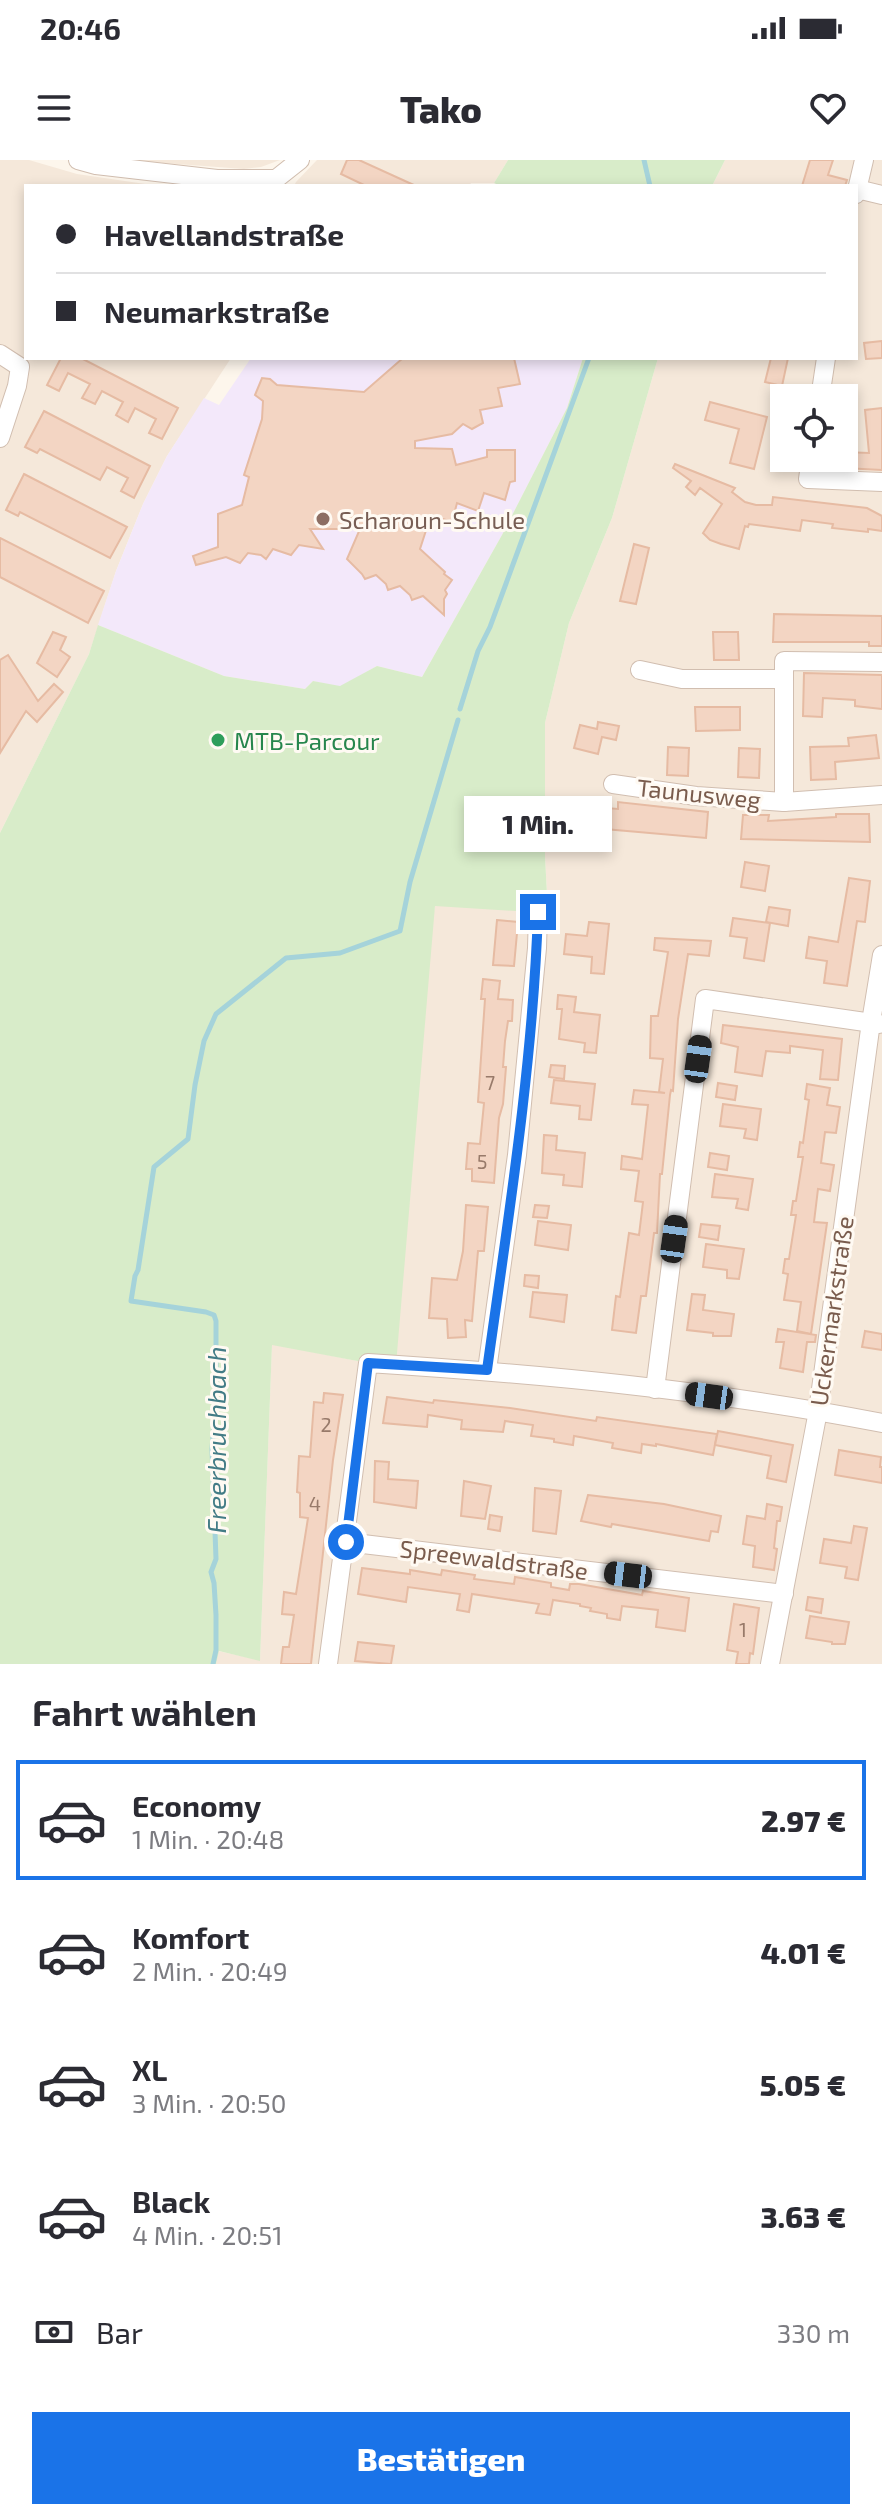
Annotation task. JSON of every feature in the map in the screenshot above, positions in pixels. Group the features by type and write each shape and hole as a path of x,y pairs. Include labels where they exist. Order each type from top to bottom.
{"street":[{"path":"78,160 96,165 217,179 277,183 300,160"},
{"path":"858,187 864,160"},
{"path":"858,192 882,195"},
{"path":"0,354 20,367 0,438"},
{"path":"822,384 826,360"},
{"path":"809,472 808,479 882,482"},
{"path":"640,670 682,679 784,679 784,661 882,662"},
{"name":"Taunusweg","path":"784,679 784,802"},
{"name":"Taunusweg","path":"613,784 696,796 784,802 882,795"},
{"path":"487,1370 517,1155 538,912"},
{"name":"Uckermarkstraße","path":"770,1664 818,1411 876,1023 882,955"},
{"path":"655,1389 705,999 876,1023"},
{"path":"328,1664 368,1363 487,1370 655,1389 882,1423"},
{"name":"Spreewaldstraße","path":"346,1542 784,1594"}],"shaded area":[{"path":"0,160 29,160 77,174 145,184 24,184 24,360 230,360 167,456 143,504 116,571 89,654 0,833"},
{"path":"123,160 280,160 244,169"},
{"path":"317,160 508,160 494,183 296,182"},
{"path":"725,160 882,160 882,1664 216,1664 218,1651 260,1660 272,1344 368,1363 435,905 548,912 545,723 569,623 612,518 657,360 858,360 858,184 713,184"},
{"name":"Scharoun-Schule","path":"250,360 582,360 567,408 502,535 422,677 377,666 340,687 313,681 305,689 224,676 98,625 143,504 167,456 204,398 219,405"}],"green space":[{"path":"508,160 725,160 713,184 494,183"},
{"path":"582,360 657,360 612,518 569,623 545,723 548,913 435,906 396,1365 368,1363 272,1345 260,1661 219,1651 216,1664 0,1664 0,833 89,654 98,625 224,676 305,689 313,681 340,686 377,666 422,677 502,535 567,408"}],"building":[{"path":"347,160 359,160 412,184 362,184 341,174"},
{"path":"810,160 833,160 828,175 847,180 846,184 803,184"},
{"path":"882,341 882,358 866,359 864,343"},
{"path":"60,360 85,360 178,408 162,439 149,433 156,419 135,408 128,422 116,415 123,402 102,391 95,404 82,398 90,384 68,373 59,391 47,385"},
{"path":"401,360 514,360 520,384 498,388 502,406 480,410 483,423 472,429 463,424 452,434 415,441 415,448 452,449 456,465 487,457 487,450 515,450 515,481 510,482 505,500 484,493 478,511 457,503 452,522 431,515 420,549 452,580 445,590 444,615 423,596 412,600 400,586 388,590 376,575 365,579 347,559 360,529 310,529 323,549 299,545 291,555 273,549 266,559 248,553 240,563 226,557 196,565 193,556 218,547 218,514 242,505 249,477 244,475 262,419 263,401 255,395 262,378 270,379 277,385 364,392"},
{"path":"770,360 788,360 782,384 765,382"},
{"path":"710,402 767,417 754,469 730,463 739,429 705,420"},
{"path":"882,408 882,470 858,469 858,453 869,453 865,410"},
{"path":"44,411 150,466 134,498 121,491 128,478 107,467 100,480 40,449 37,453 25,447"},
{"path":"675,464 735,488 732,492 745,502 756,505 772,505 773,497 867,508 882,516 882,531 832,528 833,524 802,520 800,531 749,524 745,526 739,549 721,544 703,533 722,504 700,488 695,495 686,487 691,481 673,468"},
{"path":"24,474 127,527 110,558 20,512 18,516 6,510"},
{"path":"0,538 104,591 88,623 0,577"},
{"path":"634,544 649,548 636,604 620,601"},
{"path":"774,614 882,616 882,646 869,646 869,642 773,642"},
{"path":"53,632 66,637 60,650 70,657 57,677 37,663"},
{"path":"713,632 738,632 739,660 714,660"},
{"path":"8,655 38,701 54,684 63,692 37,722 26,711 0,753 0,660"},
{"path":"804,673 882,675 882,709 855,706 855,700 823,698 822,717 803,716"},
{"path":"695,707 740,707 740,730 696,731"},
{"path":"598,722 619,726 616,740 602,737 598,754 574,748 580,725 597,729"},
{"path":"876,735 879,758 835,762 836,779 811,780 810,747 849,746 848,738"},
{"path":"668,747 689,748 688,776 667,775"},
{"path":"739,748 760,749 759,778 738,777"},
{"path":"569,797 595,800 594,807 618,809 618,802 708,812 706,838 582,827 582,819 567,817"},
{"path":"836,814 869,814 870,842 741,839 743,815 769,815 768,821 836,817"},
{"path":"745,862 769,866 765,891 741,887"},
{"path":"849,878 870,881 865,922 857,921 847,986 824,983 827,961 806,958 809,937 838,942"},
{"path":"769,907 790,910 788,926 766,922"},
{"path":"733,918 770,923 764,961 744,958 747,938 730,936"},
{"path":"497,920 518,922 514,966 493,965"},
{"path":"589,922 609,924 604,974 591,973 592,957 564,954 566,934 587,936"},
{"path":"655,938 711,941 709,956 688,954 678,1019 673,1091 660,1174 657,1233 654,1233 646,1296 641,1296 636,1333 612,1330 629,1233 639,1235 643,1202 635,1201 639,1171 621,1169 622,1156 642,1159 648,1105 632,1104 634,1090 665,1093 659,1092 663,1059 650,1058 651,1016 658,1016 668,952 654,950"},
{"path":"483,979 500,981 498,999 513,1000 512,1021 508,1021 505,1041 503,1067 506,1067 494,1183 472,1181 472,1169 466,1169 468,1143 480,1144 484,1103 478,1102 485,999 481,999"},
{"path":"558,995 576,997 574,1012 600,1015 596,1053 584,1052 585,1043 559,1039 562,1009 557,1009"},
{"path":"723,1025 842,1039 838,1080 820,1079 823,1050 790,1046 790,1053 766,1051 762,1076 735,1072 738,1047 721,1043"},
{"path":"551,1065 565,1066 564,1079 549,1077"},
{"path":"554,1080 595,1084 591,1120 579,1119 580,1106 551,1103"},
{"path":"718,1083 737,1086 735,1100 716,1097"},
{"path":"807,1084 830,1088 827,1105 840,1107 836,1133 825,1132 821,1163 834,1165 830,1191 818,1189 814,1222 827,1223 811,1334 797,1331 801,1302 784,1300 788,1274 783,1273 785,1259 789,1259 796,1215 791,1215 803,1157 798,1157 809,1100 805,1099"},
{"path":"723,1104 761,1109 757,1140 744,1138 746,1129 720,1126"},
{"path":"544,1135 557,1136 556,1150 585,1153 582,1187 563,1185 564,1175 542,1173"},
{"path":"710,1153 729,1156 727,1170 708,1167"},
{"path":"715,1174 753,1179 748,1210 736,1208 738,1199 712,1197"},
{"path":"466,1205 488,1207 484,1251 478,1251 472,1321 465,1320 466,1337 448,1338 447,1319 429,1318 432,1278 457,1280 463,1251"},
{"path":"535,1205 549,1206 547,1218 533,1217"},
{"path":"538,1221 571,1225 568,1250 535,1245"},
{"path":"701,1224 720,1226 718,1240 699,1237"},
{"path":"706,1244 744,1249 739,1279 727,1278 727,1270 703,1267"},
{"path":"525,1275 539,1276 538,1288 524,1286"},
{"path":"533,1292 567,1295 564,1322 530,1317"},
{"path":"692,1294 705,1295 703,1310 734,1314 731,1336 713,1336 713,1333 687,1330"},
{"path":"778,1329 816,1335 815,1342 807,1342 803,1372 780,1368 784,1342 776,1342"},
{"path":"865,1331 882,1334 882,1350 862,1347"},
{"path":"324,1393 343,1395 311,1664 281,1664 283,1647 289,1647 294,1615 282,1614 284,1592 296,1594 308,1518 300,1517 300,1493 297,1492 299,1456 310,1457 314,1402 323,1403"},
{"path":"387,1397 510,1408 596,1421 597,1417 717,1434 713,1455 656,1444 642,1444 641,1453 612,1448 613,1443 574,1436 573,1445 554,1442 554,1439 531,1436 533,1425 505,1421 503,1432 461,1429 462,1420 428,1415 427,1427 383,1423"},
{"path":"718,1431 793,1445 786,1482 767,1478 771,1456 715,1445"},
{"path":"839,1450 881,1457 882,1483 835,1475"},
{"path":"375,1461 389,1462 388,1479 418,1481 416,1508 374,1502"},
{"path":"464,1481 491,1486 485,1519 461,1516"},
{"path":"535,1488 561,1491 556,1534 533,1531"},
{"path":"588,1495 664,1504 721,1516 718,1532 711,1531 709,1541 581,1521"},
{"path":"767,1504 782,1507 780,1521 777,1521 774,1570 753,1567 755,1546 743,1544 747,1516 765,1519"},
{"path":"490,1515 502,1517 500,1531 488,1529"},
{"path":"854,1526 867,1528 858,1580 845,1578 847,1567 820,1563 824,1539 851,1543"},
{"path":"362,1568 441,1575 442,1570 475,1575 474,1579 514,1584 515,1577 551,1583 551,1587 569,1590 570,1584 579,1584 642,1595 643,1591 689,1598 685,1631 656,1627 658,1610 622,1606 620,1620 607,1618 607,1614 590,1611 591,1608 580,1604 553,1600 550,1615 536,1613 539,1604 472,1594 469,1612 457,1610 460,1594 408,1587 406,1602 358,1594"},
{"path":"808,1597 823,1599 821,1613 806,1610"},
{"path":"734,1604 759,1608 749,1664 736,1664 738,1652 727,1650"},
{"path":"810,1616 849,1622 845,1644 806,1638"},
{"path":"358,1642 394,1646 391,1664 355,1661"}],"waterway":[{"name":"Freerbruchbach","path":"644,160 650,184"},
{"name":"Freerbruchbach","path":"460,709 478,651 490,627 588,360"},
{"name":"Freerbruchbach","path":"213,1664 216,1615 211,1572 216,1559 212,1449 216,1399 216,1321 214,1315 206,1312 131,1301 154,1167 188,1139 204,1041 216,1014 286,958 340,953 400,931 410,882 458,720"}],"place":[{"name":"Scharoun-Schule","path":"323,519"},
{"name":"MTB-Parcour","path":"218,740"}],"route":[{"path":"346,1542 368,1363 487,1370 517,1155 538,912"}]}
